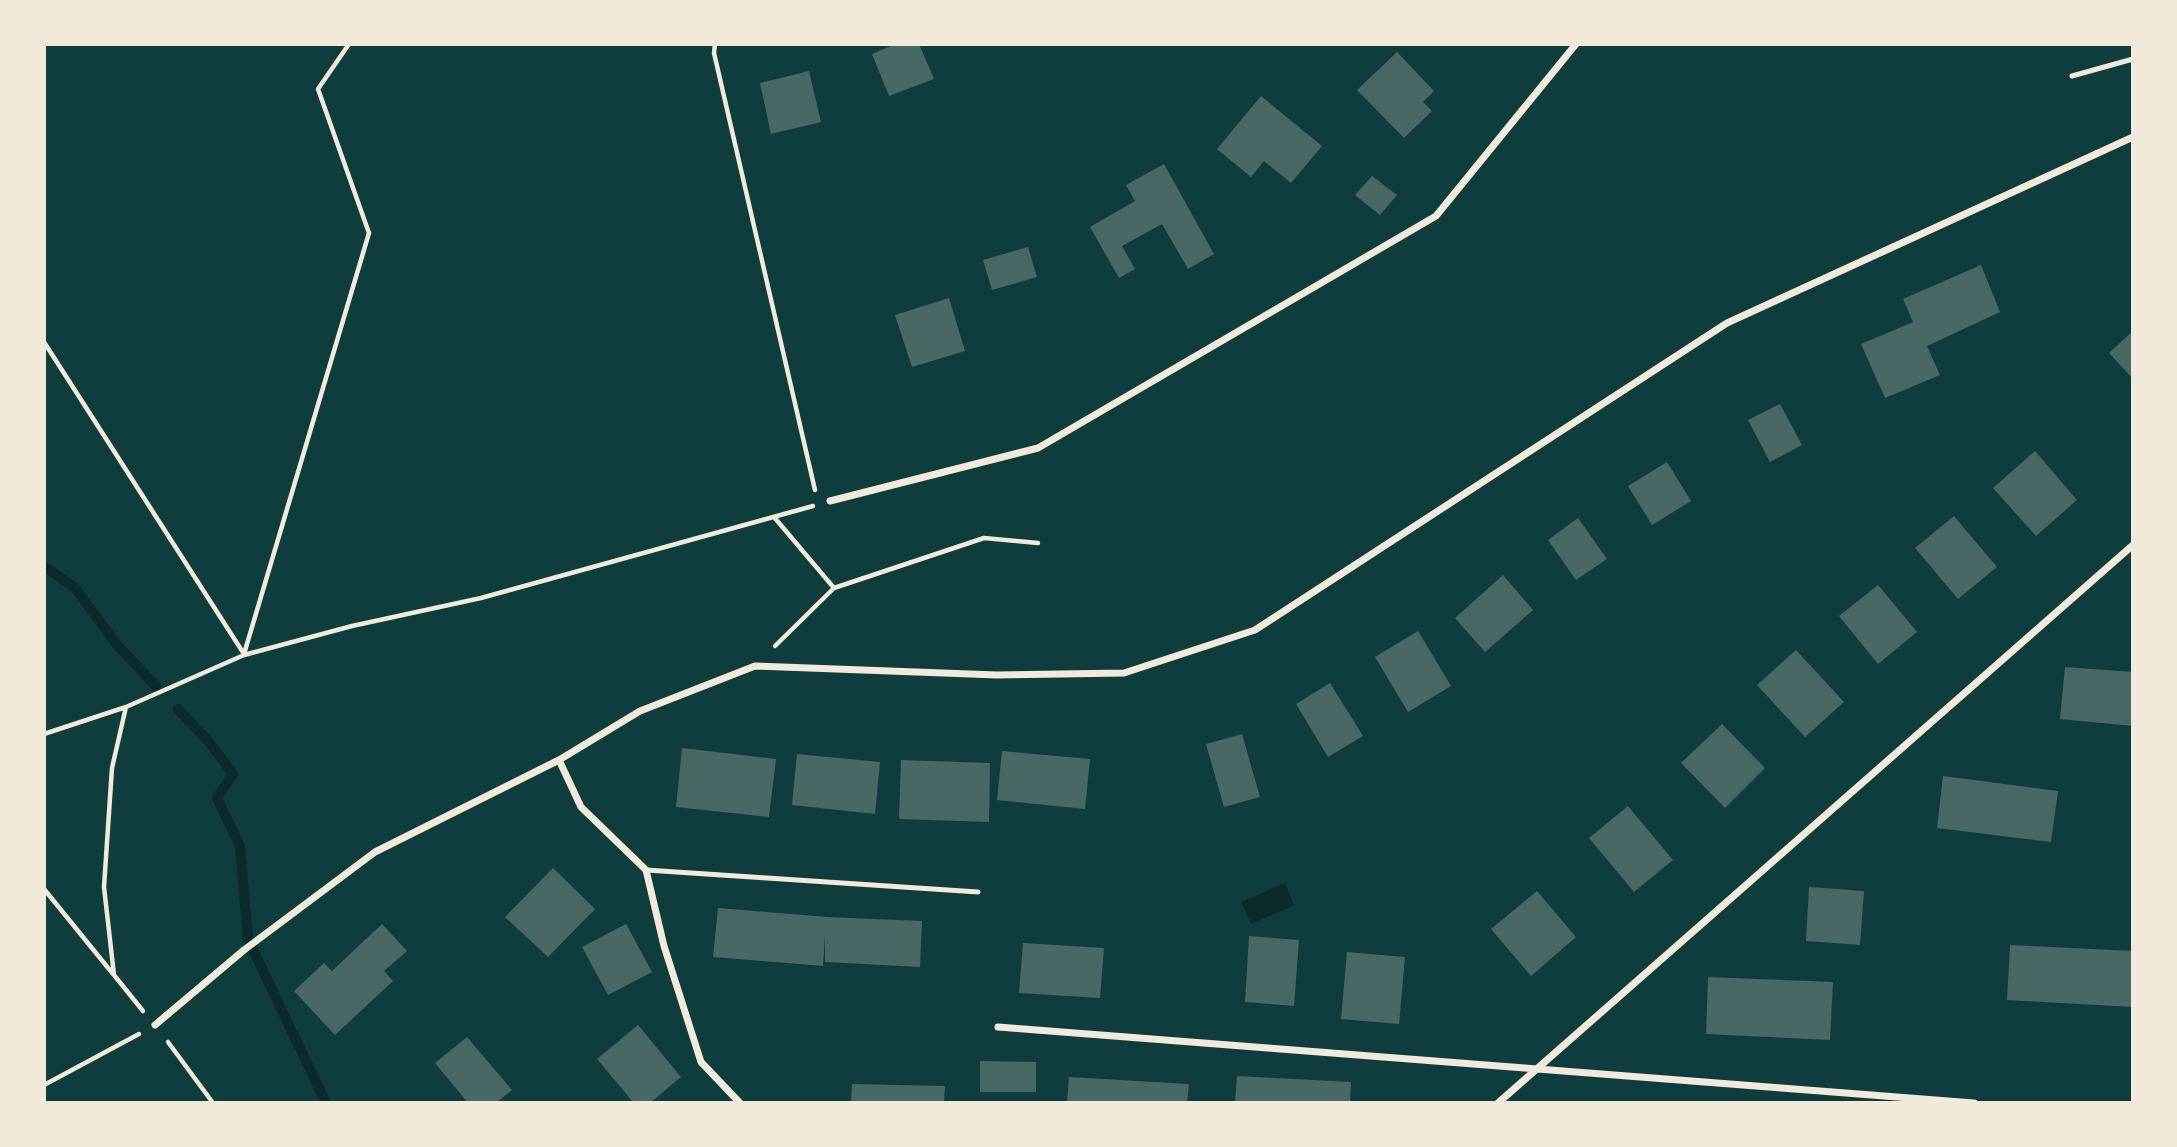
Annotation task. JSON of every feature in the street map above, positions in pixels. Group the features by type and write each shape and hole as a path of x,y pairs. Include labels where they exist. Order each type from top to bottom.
{"street":[{"path":"830,501 1038,448 1436,216 1576,44"},
{"path":"155,1025 244,950 375,852 559,760 640,710 755,667 997,675 1124,673 1255,630 1727,323 2133,137"},
{"path":"1499,1103 2132,548"},
{"path":"559,760 581,807 646,870 664,946 701,1062 740,1103"},
{"path":"998,1027 1974,1103"}],"lane":[{"path":"2071,76 2133,59"},
{"path":"646,870 978,892"}],"path":[{"path":"244,654 369,233 318,89 349,44"},
{"path":"715,44 714,53 810,476 817,495"},
{"path":"44,342 244,654"},
{"path":"44,734 126,707 244,654 352,626 481,598 820,505"},
{"path":"774,517 834,588"},
{"path":"755,667 834,588 984,538 1038,544"},
{"path":"114,975 104,887 112,768 126,707"},
{"path":"44,890 155,1025 213,1103"},
{"path":"44,1086 155,1025"}],"water":[{"path":"1285,883 1294,905 1251,924 1241,902"}],"building":[{"path":"896,44 919,44 934,79 889,96 872,54"},
{"path":"1397,52 1434,91 1423,102 1432,111 1404,138 1357,90"},
{"path":"809,71 821,122 771,134 760,83"},
{"path":"1261,96 1322,146 1291,183 1264,161 1251,177 1217,149"},
{"path":"1164,164 1214,254 1188,269 1162,224 1122,246 1135,269 1119,278 1090,227 1135,201 1126,185"},
{"path":"1372,176 1397,195 1380,215 1355,195"},
{"path":"1028,247 1037,277 992,290 983,260"},
{"path":"1981,265 2000,312 1927,346 1940,375 1885,398 1861,344 1913,322 1903,299"},
{"path":"949,298 965,351 912,367 895,315"},
{"path":"2133,331 2133,379 2109,353"},
{"path":"1780,404 1802,445 1770,462 1748,420"},
{"path":"2035,451 2077,500 2036,536 1993,488"},
{"path":"1667,462 1691,501 1652,525 1628,486"},
{"path":"1954,516 1997,567 1958,599 1915,548"},
{"path":"1578,518 1607,559 1576,580 1548,540"},
{"path":"1503,575 1533,610 1485,652 1455,618"},
{"path":"1878,585 1917,632 1878,664 1839,616"},
{"path":"1418,631 1451,686 1408,712 1375,657"},
{"path":"1796,650 1844,702 1805,737 1757,685"},
{"path":"2065,667 2133,672 2133,726 2060,719"},
{"path":"1330,683 1363,736 1328,757 1296,704"},
{"path":"1722,724 1765,768 1725,808 1681,763"},
{"path":"1242,734 1260,797 1224,807 1206,744"},
{"path":"682,748 776,759 769,817 676,807"},
{"path":"1002,751 1090,759 1085,809 997,800"},
{"path":"797,754 880,762 875,814 792,805"},
{"path":"901,760 990,763 989,822 899,819"},
{"path":"1943,776 2058,791 2051,842 1937,828"},
{"path":"1628,806 1673,860 1634,892 1589,838"},
{"path":"553,868 595,909 548,957 505,917"},
{"path":"1809,887 1864,891 1860,945 1806,941"},
{"path":"1537,891 1576,937 1531,976 1491,929"},
{"path":"718,908 922,921 920,967 825,962 825,936 823,966 713,957"},
{"path":"382,924 407,951 384,971 393,981 335,1035 294,991 324,963 332,971"},
{"path":"626,924 652,972 608,995 582,947"},
{"path":"1249,936 1299,940 1294,1006 1245,1002"},
{"path":"1023,943 1104,948 1100,998 1019,993"},
{"path":"2010,945 2133,951 2133,1007 2007,1000"},
{"path":"1347,952 1405,957 1399,1024 1341,1019"},
{"path":"1708,977 1833,982 1830,1040 1706,1034"},
{"path":"638,1025 681,1077 650,1103 634,1103 597,1059"},
{"path":"467,1037 512,1090 496,1103 468,1103 435,1063"},
{"path":"980,1061 1036,1062 1036,1092 980,1092"},
{"path":"1237,1076 1351,1082 1350,1103 1235,1103"},
{"path":"1069,1077 1189,1084 1187,1103 1067,1103"},
{"path":"852,1084 945,1086 944,1103 851,1103"}],"waterway":[{"path":"44,566 75,588 118,646 156,686"},
{"path":"178,709 209,742 233,774 217,798 240,846 248,939 326,1103"}]}
